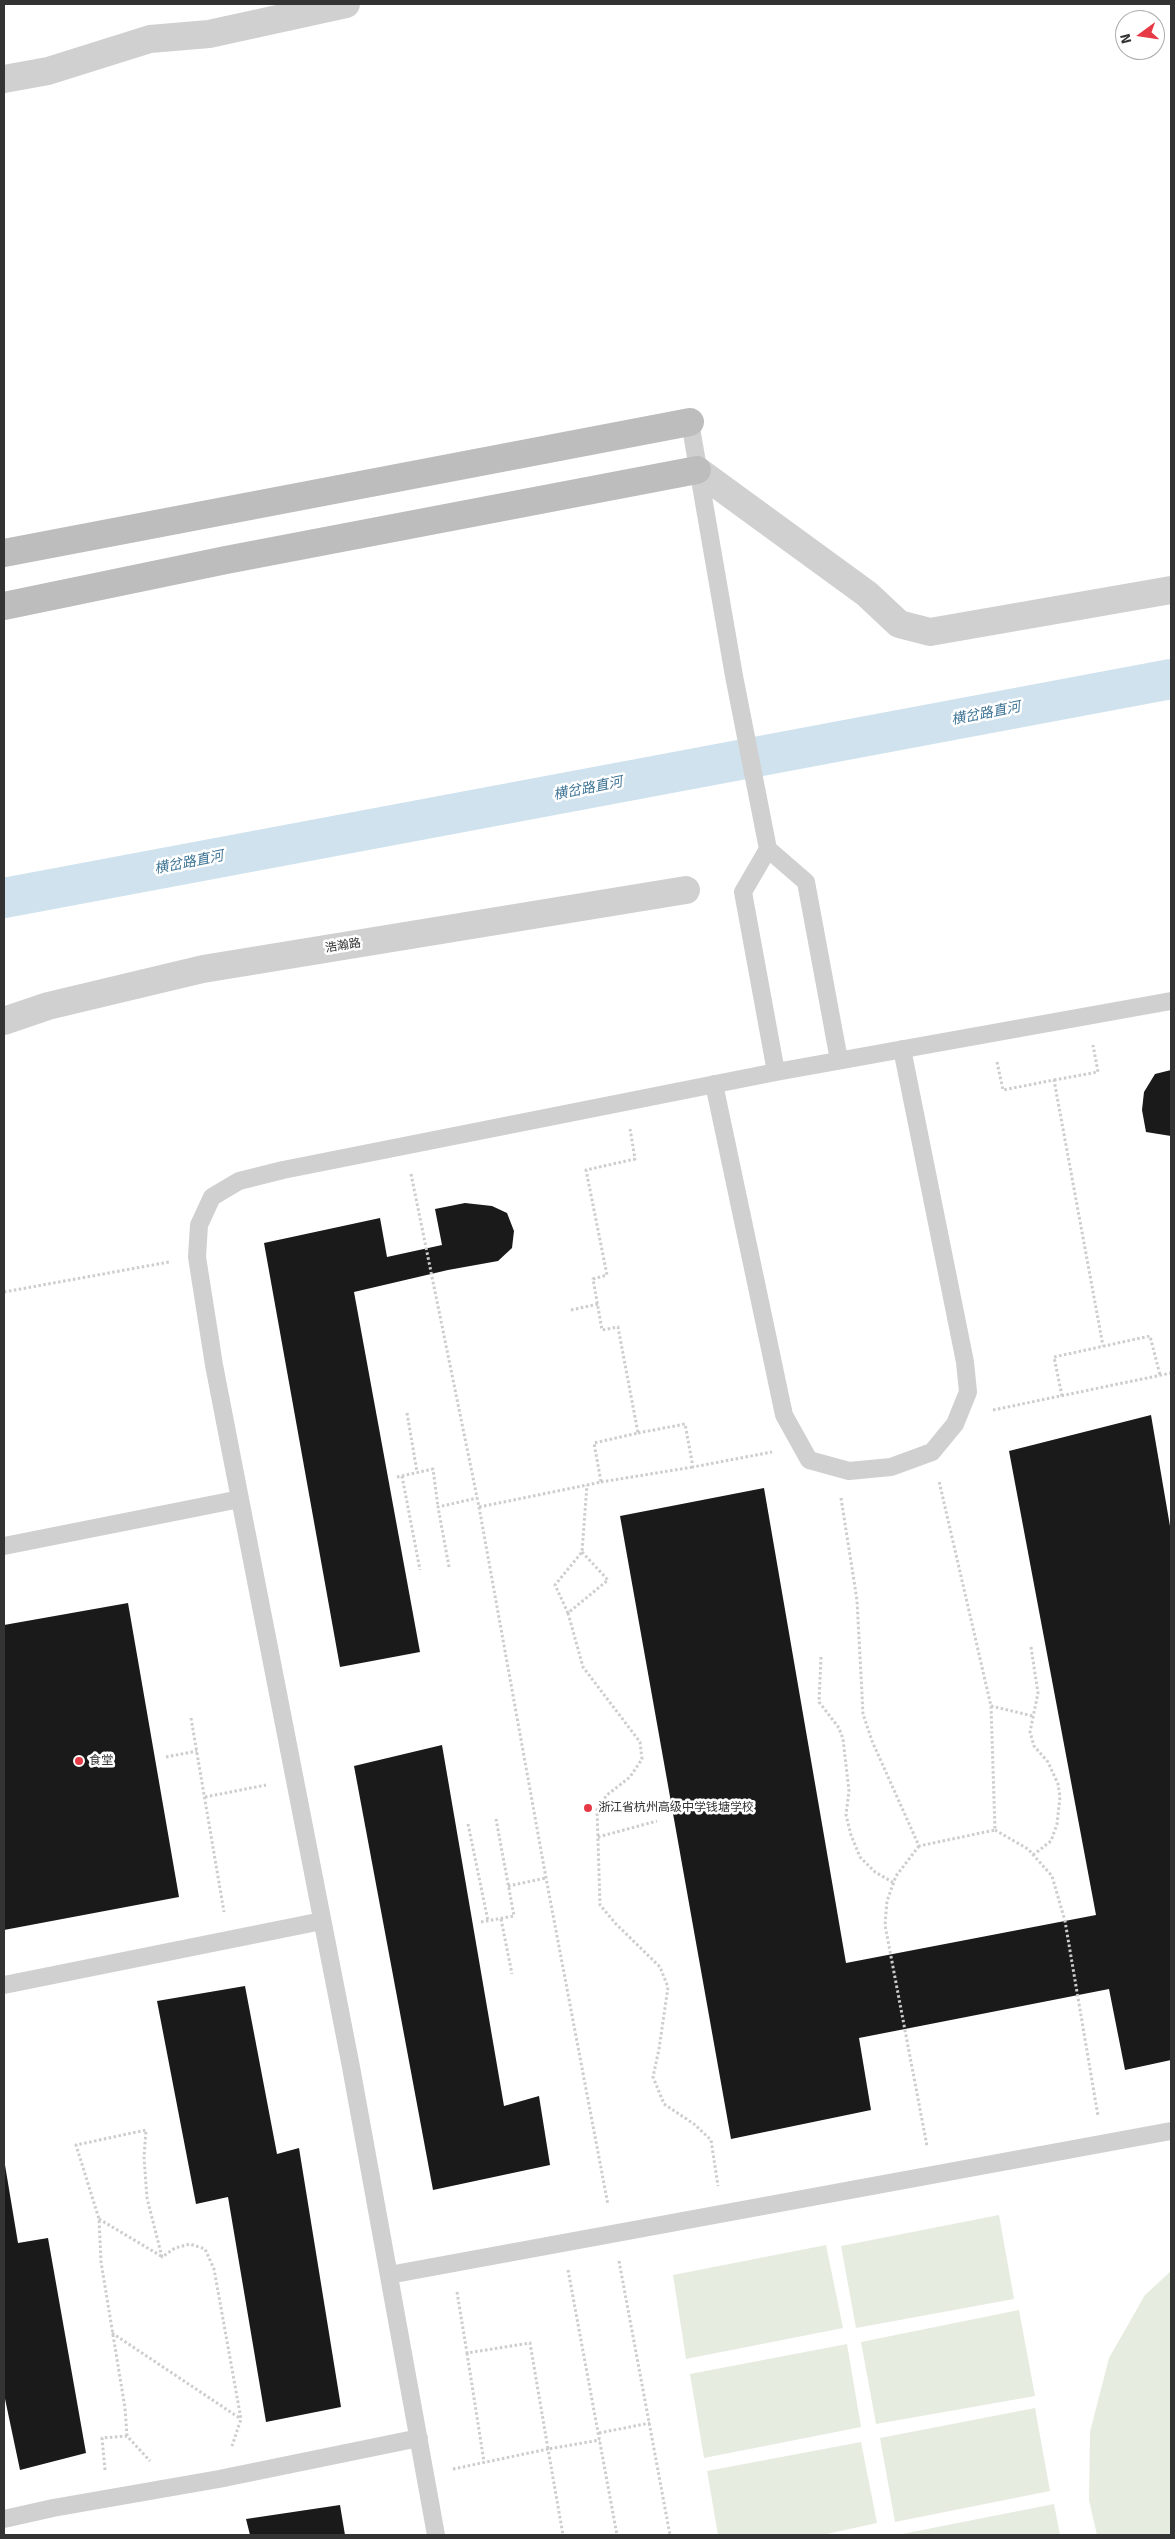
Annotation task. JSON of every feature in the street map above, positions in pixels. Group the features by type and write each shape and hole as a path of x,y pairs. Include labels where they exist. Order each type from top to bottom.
{"street":[{"path":"4,79 48,71 150,39 209,34 346,4"},
{"path":"4,553 690,422"},
{"path":"4,606 226,560 697,470 867,594 899,624 930,632 1171,590"},
{"name":"浩瀚路","path":"4,1021 48,1006 203,969 686,890"}],"lane":[{"path":"690,422 734,676 768,849 806,882 839,1060"},
{"path":"768,849 743,892 776,1072"},
{"path":"436,2535 322,1921 214,1365 197,1257 199,1224 212,1197 239,1181 282,1170 839,1060 1171,1001"},
{"path":"714,1084 784,1416 809,1460 849,1471 891,1467 932,1452 958,1418 968,1392 965,1362 902,1049"},
{"path":"4,1546 240,1498"},
{"path":"4,1985 322,1921"},
{"path":"389,2275 1171,2131"},
{"path":"4,2519 107,2498 219,2479 419,2438"}],"path":[{"path":"992,1033 1003,1090 1098,1072 1087,1016"},
{"path":"1054,1080 1103,1346"},
{"path":"626,1102 635,1159 586,1170 607,1275 593,1279 602,1330 618,1328 638,1433"},
{"path":"405,1146 479,1507 546,1878 670,2535"},
{"path":"4,1292 197,1257"},
{"path":"571,1310 598,1304"},
{"path":"1062,1396 1054,1357 1103,1346 1150,1336 1160,1375"},
{"path":"958,1418 1171,1373"},
{"path":"407,1413 417,1472"},
{"path":"601,1482 594,1443 685,1424 693,1466"},
{"path":"479,1507 601,1482 801,1446"},
{"path":"932,1452 991,1706 995,1830"},
{"path":"836,1467 857,1600 863,1714 872,1741 919,1846"},
{"path":"396,1477 432,1469 449,1567"},
{"path":"402,1476 420,1570"},
{"path":"587,1485 582,1552 555,1585 568,1613 583,1667 640,1742 642,1759 630,1777 606,1795 596,1808 600,1905 616,1924 660,1967 668,1987 659,2049 652,2077 664,2104 694,2124 711,2140 722,2213"},
{"path":"438,1507 477,1498"},
{"path":"568,1613 608,1580 582,1552"},
{"path":"1030,1647 1038,1693 1030,1732 1034,1746 1048,1762 1058,1784 1060,1797 1057,1824 1051,1841 1033,1855"},
{"path":"821,1658 819,1702 839,1728 843,1739 849,1791 846,1815 851,1835 860,1857 875,1872 894,1883"},
{"path":"991,1706 1033,1716"},
{"path":"191,1718 229,1940"},
{"path":"166,1757 197,1751"},
{"path":"205,1797 294,1779"},
{"path":"481,1922 514,1916 496,1819"},
{"path":"598,1837 657,1821"},
{"path":"468,1824 488,1920"},
{"path":"932,2174 884,1925 887,1901 894,1883 919,1846 995,1830 1028,1849 1052,1876 1065,1921 1102,2143"},
{"path":"508,1886 546,1878"},
{"path":"501,1918 512,1974"},
{"path":"159,2464 150,2461 126,2436 125,2408 101,2262 100,2219 76,2144 146,2130 144,2157 147,2198 162,2256"},
{"path":"100,2219 162,2256"},
{"path":"563,2243 617,2535"},
{"path":"162,2256 175,2248 190,2244 206,2249 214,2269 241,2419 231,2450"},
{"path":"452,2263 484,2462"},
{"path":"111,2332 241,2419"},
{"path":"466,2353 530,2343 563,2535"},
{"path":"599,2433 650,2423"},
{"path":"107,2498 102,2438 126,2436"},
{"path":"425,2474 600,2440"}],"shaded area":[{"path":"999,2215 1014,2299 856,2328 841,2246"},
{"path":"826,2245 843,2328 686,2359 673,2275"},
{"path":"1171,2271 1171,2535 1097,2535 1089,2500 1090,2432 1109,2358 1145,2295"},
{"path":"1019,2310 1035,2396 876,2424 861,2342"},
{"path":"847,2344 861,2427 704,2458 690,2374"},
{"path":"1035,2408 1050,2491 895,2522 880,2438"},
{"path":"861,2442 877,2523 822,2535 718,2535 707,2471"},
{"path":"1054,2504 1060,2535 897,2535"}],"building":[{"path":"1171,1070 1171,1136 1146,1132 1142,1110 1144,1092 1155,1074"},
{"path":"465,1203 492,1206 507,1213 514,1231 512,1248 498,1261 448,1270 354,1292 420,1652 340,1667 264,1243 380,1218 387,1257 442,1245 435,1209"},
{"path":"1151,1415 1171,1532 1171,2060 1125,2070 1109,1989 859,2038 871,2110 731,2139 620,1516 764,1488 846,1963 1096,1915 1009,1451"},
{"name":"食堂","path":"128,1603 179,1897 4,1930 4,1625"},
{"path":"442,1745 504,2106 539,2096 550,2165 433,2190 354,1766"},
{"path":"245,1986 277,2154 299,2148 341,2407 266,2422 228,2197 196,2204 157,2001"},
{"path":"4,2159 18,2243 48,2238 86,2453 20,2470 4,2394"},
{"path":"340,2505 345,2535 250,2535 246,2519"}],"waterway":[{"name":"横岔路直河","path":"4,898 1171,679"}],"place":[{"name":"食堂","path":"79,1761"},
{"name":"浙江省杭州高级中学钱塘学校","path":"588,1808"}]}
